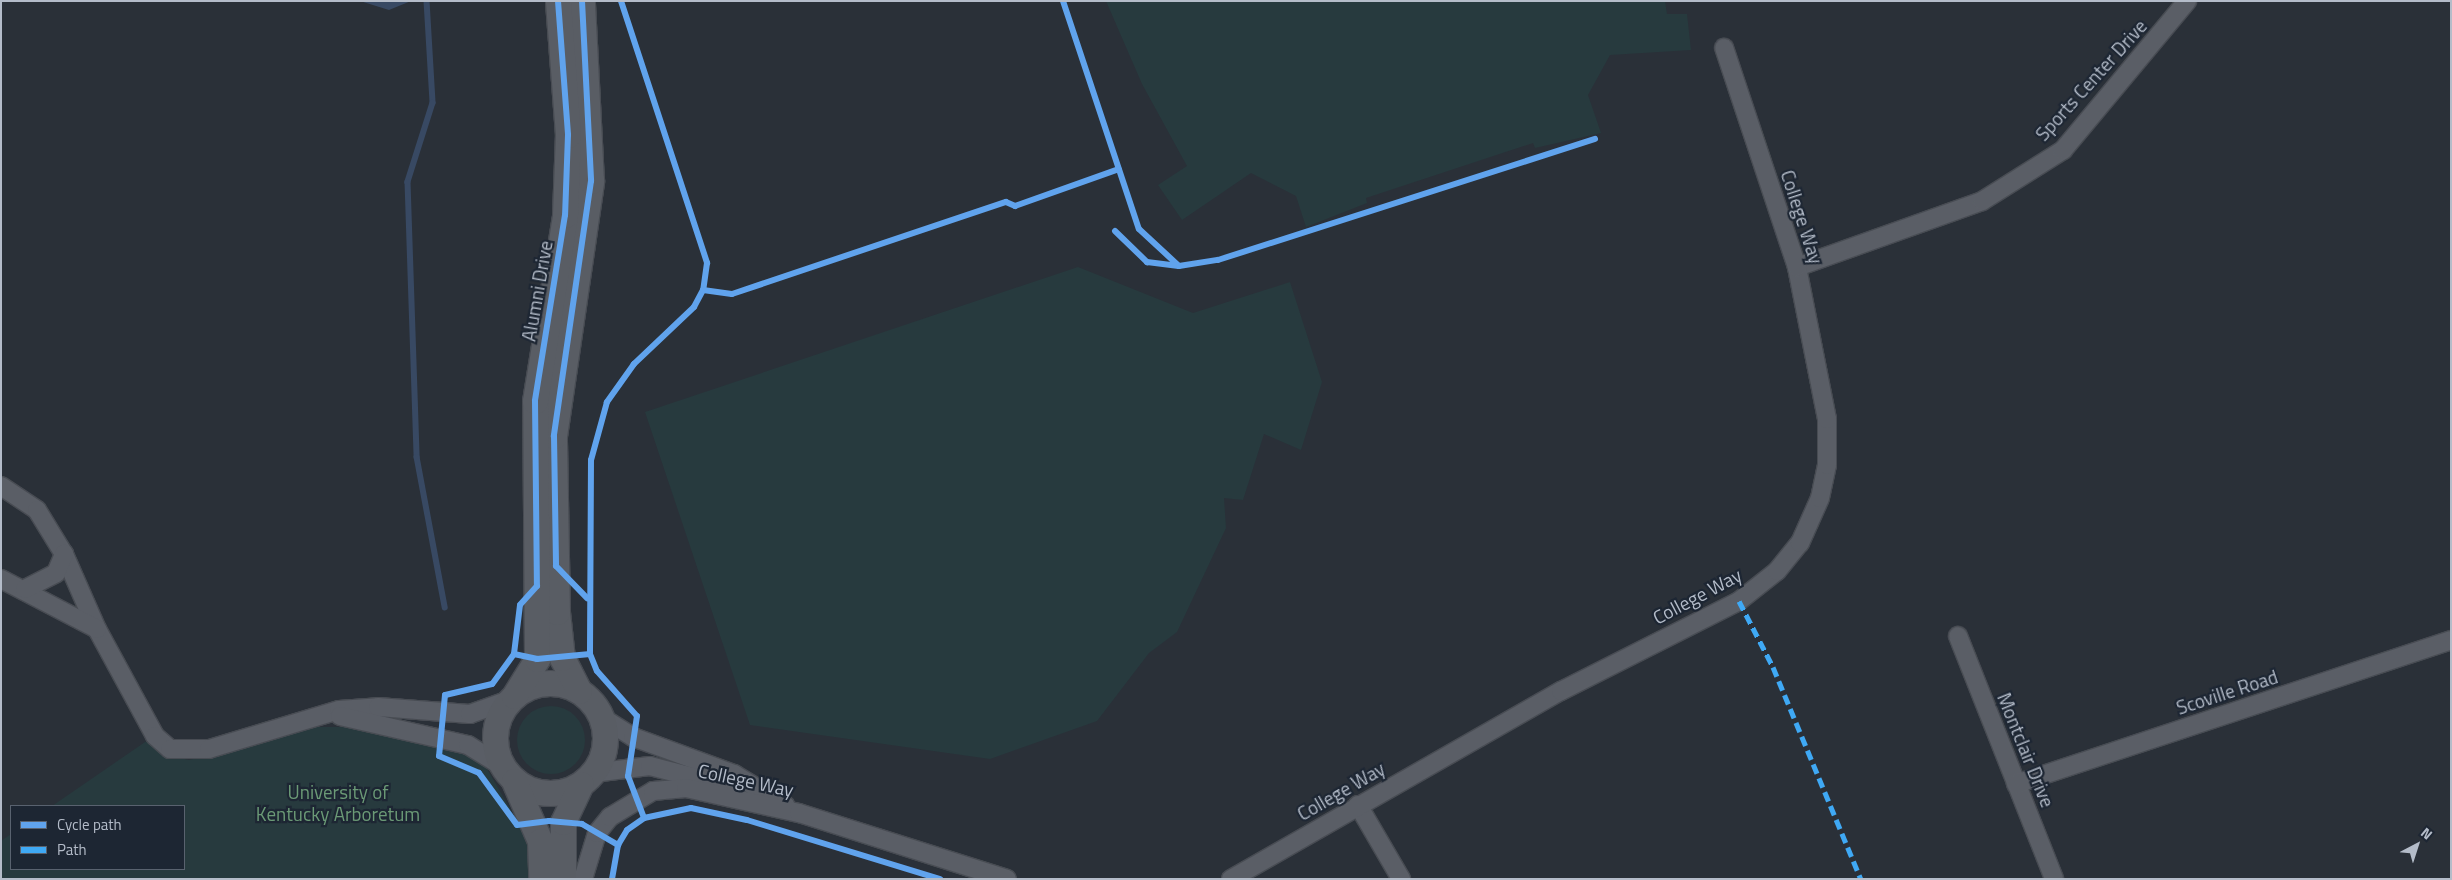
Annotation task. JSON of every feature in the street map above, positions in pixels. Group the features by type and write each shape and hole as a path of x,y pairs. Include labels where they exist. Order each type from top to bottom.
{"main road":[{"name":"Alumni Drive","path":"558,1 575,216 554,436 557,612 562,658 579,691"},
{"name":"Alumni Drive","path":"512,698 537,659 535,401 575,216 590,181 582,1"},
{"path":"542,879 534,822 508,773 494,739 501,712 512,698 553,683 579,691 600,717 604,746 563,822 563,879"},
{"path":"508,773 540,793 568,790 587,778"}],"street":[{"name":"Sports Center Drive","path":"1797,267 1982,201 2063,150 2187,1"},
{"name":"College Way","path":"1231,879 1561,691 1739,602 1787,560 1818,507 1828,436 1797,267 1724,48"},
{"path":"1,486 37,510 64,554 97,629 155,736 170,749 209,749 327,713 378,707 470,714 512,698"},
{"path":"24,589 56,573 64,554"},
{"path":"1,579 24,589 97,629"},
{"name":"Montclair Drive","path":"1958,636 2054,879"},
{"name":"Scoville Road","path":"2016,784 2451,640"},
{"path":"327,713 468,745 508,773"},
{"name":"College Way","path":"600,717 633,737 734,774 799,813"},
{"name":"College Way","path":"587,778 650,766 779,801"},
{"name":"College Way","path":"583,879 597,833 610,817 653,791 686,788 799,813 1007,879"},
{"path":"1358,805 1401,879"}],"green space":[{"path":"1106,1 1665,1 1667,14 1687,14 1691,50 1610,55 1588,95 1601,133 1535,148 1533,143 1366,198 1367,203 1306,227 1296,196 1251,173 1182,220 1158,185 1187,166 1142,84"},
{"path":"1078,267 1193,313 1290,282 1322,382 1301,450 1264,434 1243,500 1224,498 1226,528 1177,632 1149,653 1097,721 990,759 750,725 645,412"},
{"path":"551,706 564,709 575,716 582,727 585,740 582,753 575,764 564,771 551,774 538,771 527,764 520,753 517,740 520,727 527,716 538,709"},
{"name":"University of Kentucky Arboretum","path":"313,727 361,727 462,753 486,767 527,838 533,879 1,879 1,841 10,835 10,870 185,870 185,805 53,805 148,740 171,756 189,760"}],"water":[{"path":"360,1 411,1 389,10"}],"waterway":[{"path":"427,1 433,103 408,182 417,457 445,607"}],"marked path":[{"path":"1739,601 1773,667 1861,879"}],"cycle path":[{"path":"558,1 568,135 565,215 535,401 537,586 520,605 514,654 492,684 445,695 439,756 479,773 517,825 549,821 582,824 618,845"},
{"path":"582,1 591,181 554,436 556,566 587,598"},
{"path":"621,1 707,263 703,290 694,307 634,364 607,402 591,460 590,654 597,671 637,716 628,776 644,818"},
{"path":"1063,1 1139,229 1179,266"},
{"path":"1115,231 1147,262 1179,266 1218,260 1595,139"},
{"path":"703,290 732,294 1006,202 1015,206 1119,169"},
{"path":"514,654 537,659 590,654"},
{"path":"612,879 618,845 627,830 644,818 691,808 747,820 940,879"}]}
